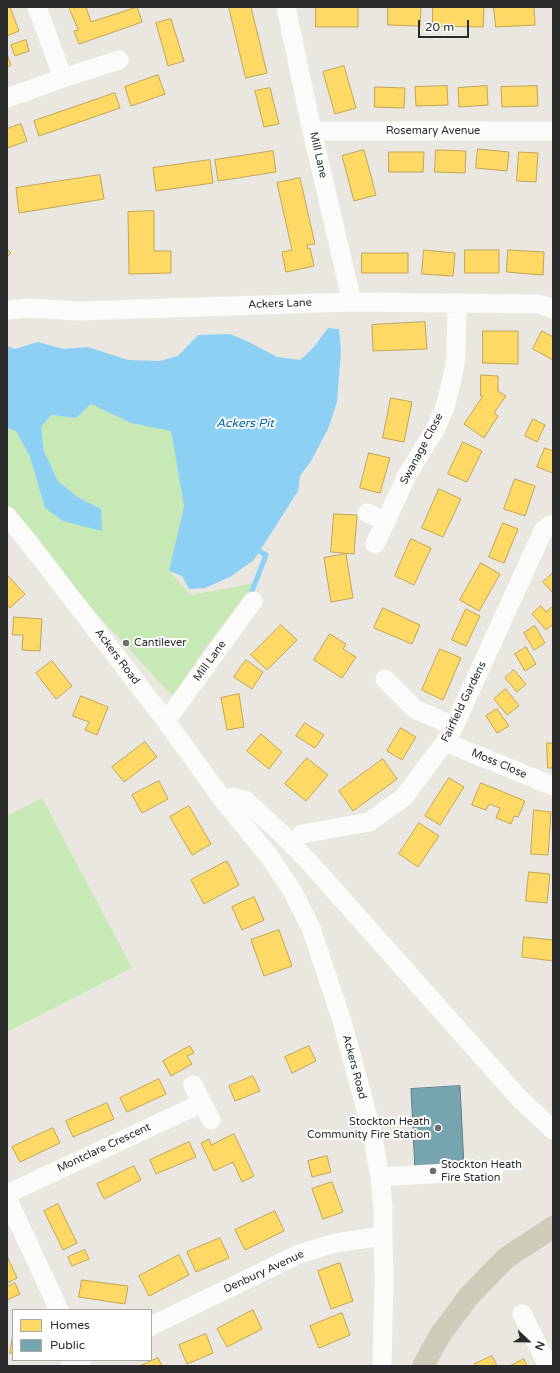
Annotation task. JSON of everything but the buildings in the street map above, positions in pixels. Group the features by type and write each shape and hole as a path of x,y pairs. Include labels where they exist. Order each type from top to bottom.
{"main road":[{"path":"423,1366 440,1335 469,1296 506,1258 553,1227"}],"street":[{"path":"37,7 63,78"},
{"name":"Mill Lane","path":"286,7 312,131 352,302"},
{"path":"7,98 119,60"},
{"name":"Rosemary Avenue","path":"312,131 553,131"},
{"name":"Ackers Lane","path":"7,310 29,308 78,311 352,302 539,304 553,309"},
{"name":"Swanage Close","path":"375,544 407,475 436,428 445,407 456,358 457,304"},
{"path":"367,512 386,521"},
{"name":"Ackers Road","path":"7,516 166,721 223,800 269,856 293,892 311,928 342,1021 372,1132 380,1177 383,1208 382,1236 384,1279 382,1366"},
{"name":"Fairfield Gardens","path":"302,834 370,822 404,797 450,734 543,531 553,524"},
{"name":"Mill Lane","path":"166,721 253,601"},
{"name":"Moss Close","path":"386,679 415,709 450,734 553,786"},
{"path":"223,800 232,797 245,800 284,836 310,863 520,1099 553,1130"},
{"path":"193,1085 211,1120"},
{"name":"Montclare Crescent","path":"7,1194 202,1103"},
{"path":"380,1177 494,1170"},
{"path":"7,1198 60,1309"},
{"name":"Denbury Avenue","path":"152,1326 299,1254 335,1243 382,1236"},
{"path":"522,1314 548,1366"},
{"path":"70,1366 79,1361"}],"green space":[{"path":"91,403 131,423 172,431 184,506 169,571 191,595 255,583 205,648 173,697 7,516 7,428 16,431 30,457 45,508 101,509 76,496 57,480 44,452 40,427 51,415 77,418"},
{"path":"42,798 132,968 7,1032 7,816"}],"water":[{"name":"Ackers Pit","path":"328,328 339,329 341,350 337,402 328,429 311,461 300,476 298,491 254,560 230,577 205,588 189,589 182,576 169,571 184,506 171,431 131,423 91,404 76,418 51,415 41,427 44,452 57,480 76,496 101,509 102,531 63,521 45,508 30,457 16,431 7,428 7,346 15,349 38,342 63,349 88,347 128,360 160,361 178,356 198,335 230,334 277,357 300,360 313,348"}],"waterway":[{"path":"249,596 266,555 259,551"}],"place":[{"name":"Cantilever","path":"126,643"},
{"name":"Stockton Heath Community Fire Station","path":"438,1128"},
{"name":"Stockton Heath Fire Station","path":"433,1171"}]}
